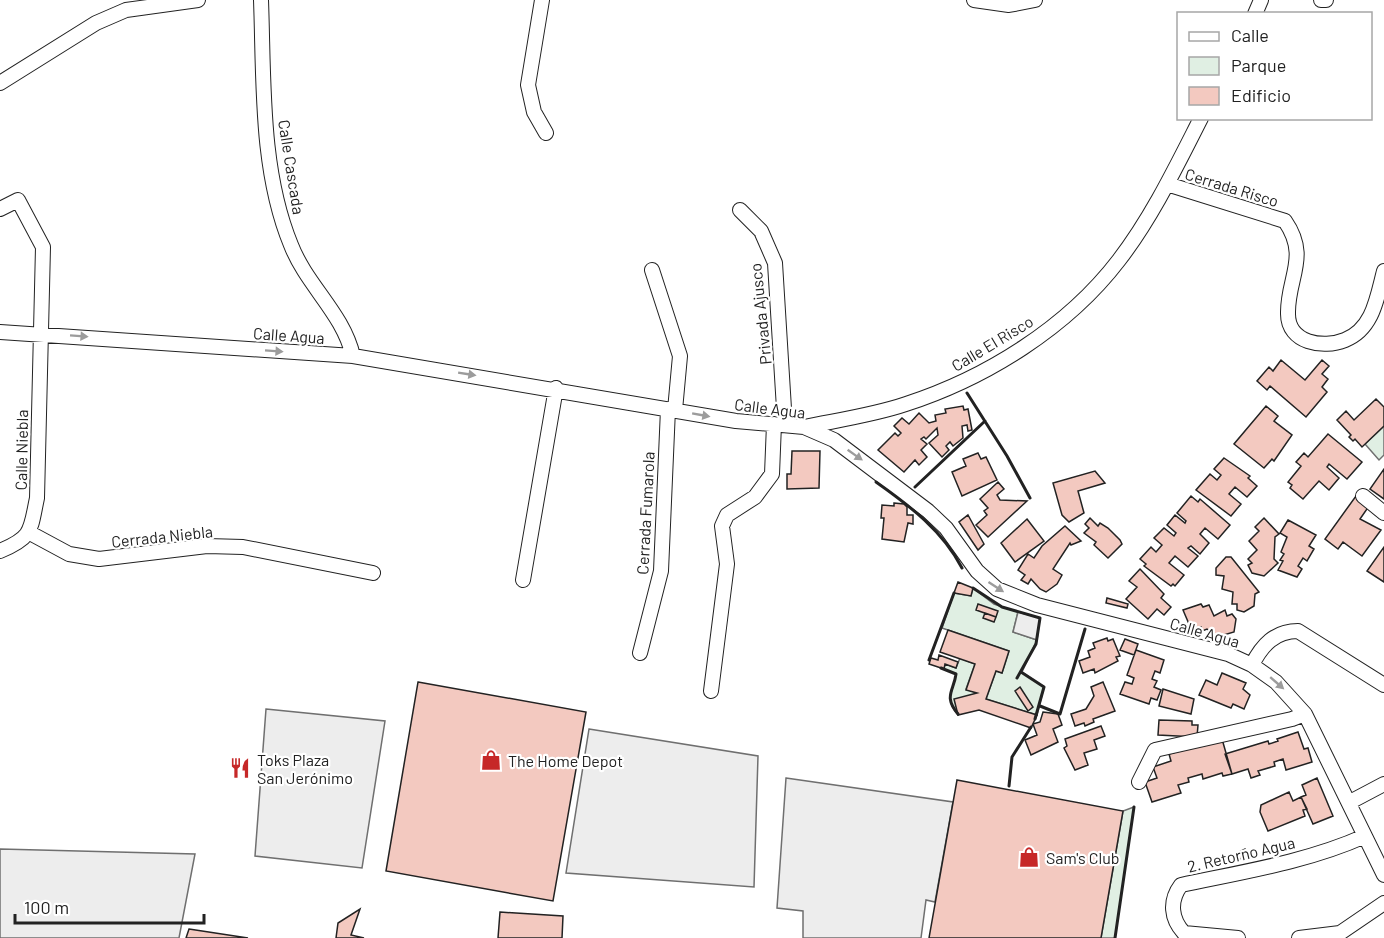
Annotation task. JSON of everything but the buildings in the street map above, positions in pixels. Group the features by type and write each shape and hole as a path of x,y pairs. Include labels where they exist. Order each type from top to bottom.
{"street":[{"path":"0,83 68,40 126,10 198,0"},
{"name":"Calle Cascada","path":"261,0 270,156 278,204 291,246 314,287 340,319 354,356"},
{"path":"542,0 528,85 534,112 546,133"},
{"path":"974,0 1009,6 1035,0"},
{"path":"1321,0 1326,0"},
{"name":"Calle El Risco","path":"804,427 906,405 974,376 1034,340 1078,304 1118,261 1167,184 1200,120"},
{"name":"Cerrada Risco","path":"1167,184 1285,221 1292,232 1297,249 1297,267 1287,316 1292,329 1299,338 1313,343 1330,344 1346,340 1361,330 1371,315 1384,271"},
{"name":"Calle Niebla","path":"0,209 18,200 43,247 37,498 30,532"},
{"name":"Privada Ajusco","path":"711,691 727,564 722,526 727,515 755,496 772,474 779,424 775,263 761,231 740,210"},
{"name":"Cerrada Fumarola","path":"640,653 660,571 672,410 680,356 652,270"},
{"name":"Calle Agua","path":"0,332 354,356 556,388 736,421 804,427 834,440 928,511 946,528 986,580 1015,598 1228,654 1252,665 1287,692 1305,714 1384,875"},
{"path":"523,580 556,388"},
{"path":"1363,496 1384,513"},
{"path":"0,551 17,544 30,532"},
{"name":"Cerrada Niebla","path":"30,532 69,554 99,559 207,546 243,547 373,573"},
{"path":"1252,665 1257,654 1270,640 1286,631 1298,631 1384,685"},
{"path":"1138,782 1155,750 1292,719 1305,714"},
{"path":"1350,802 1384,784"},
{"name":"2. Retorno Agua","path":"1238,938 1184,933 1176,922 1173,910 1174,897 1181,885 1269,867 1343,846 1365,837"},
{"path":"1299,938 1340,933 1384,903"}],"green space":[{"path":"1384,426 1384,455 1379,460 1365,444"},
{"path":"973,588 994,604 1018,612 1013,632 1037,640 1022,672 1044,687 1037,715 986,699 996,671 1002,673 1009,651 942,628 954,593 971,596"},
{"path":"960,658 975,664 966,689 977,693 958,715 950,699 956,674 944,669 945,664 956,668"},
{"path":"1134,807 1115,938 1101,938 1123,811"}],"shaded area":[{"path":"1018,612 1040,618 1037,640 1013,632"},
{"path":"266,709 385,721 362,868 255,856"},
{"path":"589,729 758,756 754,887 566,873"},
{"path":"786,778 953,802 935,902 926,900 921,938 803,938 803,911 777,908"},
{"path":"0,849 195,854 179,938 0,938"}],"wall":[{"path":"967,393 1007,456 1030,498"},
{"path":"915,487 985,421"},
{"path":"876,482 925,520 945,542 962,568"},
{"path":"973,588 1002,607 1040,618 1036,644 1017,678"},
{"path":"929,660 954,593"},
{"path":"1040,706 1060,714 1085,629"},
{"path":"941,668 956,674 950,698 958,714"},
{"path":"1021,672 1044,687 1035,719"},
{"path":"1009,786 1012,757 1031,727"},
{"path":"1115,938 1134,807"}],"place":[{"name":"The Home Depot","path":"491,760"},
{"name":"Toks Plaza San Jerónimo","path":"240,768"},
{"name":"Sam's Club","path":"1029,857"}]}
